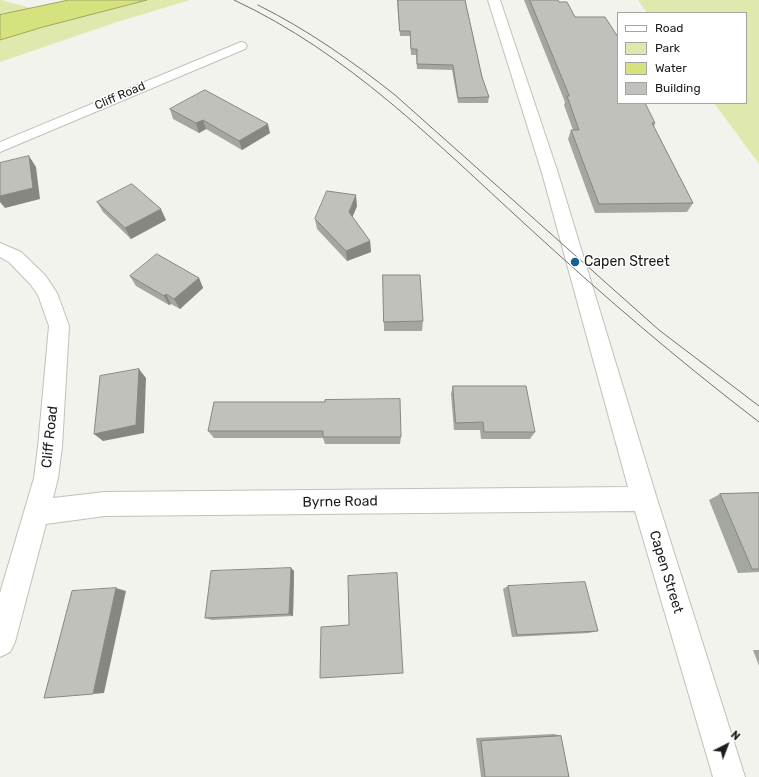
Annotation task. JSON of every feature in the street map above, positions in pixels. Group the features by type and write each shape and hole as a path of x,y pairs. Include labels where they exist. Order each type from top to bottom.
{"street":[{"name":"Capen Street","path":"494,0 550,173 644,499 729,777"},
{"name":"Cliff Road","path":"0,147 241,46"},
{"name":"Cliff Road","path":"0,249 15,257 38,280 47,294 59,326 50,447 46,478 0,642"},
{"name":"Byrne Road","path":"37,512 105,504 644,499"}],"green space":[{"path":"1,0 31,8 0,15"},
{"path":"147,0 190,0 117,22 0,62 0,40 43,27"},
{"path":"638,0 759,0 759,164 715,104 747,104 747,12 646,12"}],"water":[{"path":"69,0 147,0 43,27 0,40 0,15"}],"building":[{"path":"398,0 465,0 482,77 489,97 458,98 453,65 417,64 417,49 411,49 410,31 400,31"},
{"path":"530,0 558,0 559,2 567,2 575,17 605,17 617,35 617,104 646,104 655,123 652,123 693,203 599,204 571,130 579,130 567,96 569,96"},
{"path":"205,90 268,124 239,141 203,120 196,123 170,109"},
{"path":"29,156 33,188 0,196 0,163"},
{"path":"132,184 161,209 125,228 97,202"},
{"path":"327,191 356,195 349,212 370,241 346,251 315,219"},
{"path":"157,254 199,278 174,299 166,294 164,296 130,276"},
{"path":"383,275 420,275 423,321 384,322"},
{"path":"139,369 136,425 94,434 100,376"},
{"path":"453,386 526,386 535,432 484,432 483,422 456,423"},
{"path":"400,399 401,437 323,437 323,431 208,431 214,402 325,402 325,400"},
{"path":"759,493 759,569 752,569 720,494"},
{"path":"291,568 289,614 205,618 211,571"},
{"path":"397,573 403,673 320,678 321,627 349,625 348,576"},
{"path":"585,582 598,631 517,635 508,586"},
{"path":"116,588 93,694 44,698 72,591"},
{"path":"561,736 569,777 485,777 481,741"}],"tram line":[{"path":"234,0 276,22 315,46 388,101 611,301 669,351 759,422"},
{"path":"258,5 329,47 395,95 659,330 759,406"}],"place":[{"name":"Capen Street","path":"575,262"}]}
